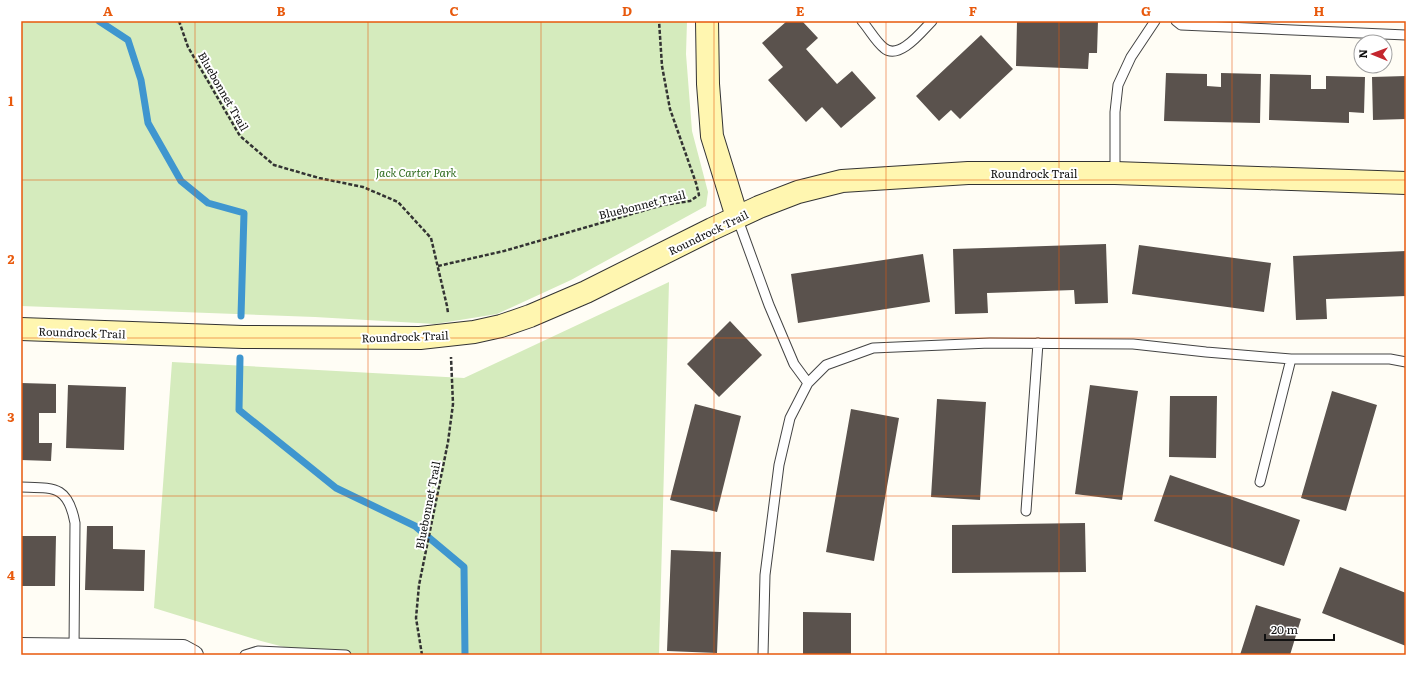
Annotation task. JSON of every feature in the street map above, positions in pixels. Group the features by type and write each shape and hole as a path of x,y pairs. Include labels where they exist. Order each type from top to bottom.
{"street":[{"path":"707,21 708,84 712,136 737,217"},
{"name":"Roundrock Trail","path":"21,330 243,338 420,338 450,336 501,326 530,316 586,292 759,207 798,192 842,181 968,173 1115,173 1406,183"},
{"path":"21,646 74,651 182,649 194,655"}],"lane":[{"path":"862,21 885,49 895,52 911,42 932,21"},
{"path":"1115,173 1115,112 1118,85 1131,56 1155,21"},
{"path":"1176,21 1181,24 1406,35"},
{"path":"737,217 768,305 794,364 808,382"},
{"path":"763,655 765,575 779,465 790,418 808,382 826,365 873,348 990,343 1133,344 1291,359 1390,360 1406,362"},
{"path":"1026,511 1038,343"},
{"path":"1260,482 1291,359"},
{"path":"21,487 52,488 62,492 69,503 73,514 75,523 74,651"},
{"path":"245,655 258,651 346,655"}],"path":[{"name":"Bluebonnet Trail","path":"179,21 188,47 240,136 274,165 319,178 363,187 398,202 431,238 448,306 448,315"},
{"name":"Bluebonnet Trail","path":"438,266 504,251 663,206 690,201 699,195 670,109 662,66 659,21"},
{"name":"Bluebonnet Trail","path":"422,655 416,618 419,585 448,442 453,404 451,357"}],"green space":[{"name":"Jack Carter Park","path":"21,21 687,21 686,54 692,131 708,192 706,206 571,280 497,314 435,324 315,317 21,306"},
{"path":"669,282 659,655 315,655 261,641 154,608 172,362 464,378"}],"building":[{"path":"787,21 802,21 818,38 806,49 837,84 852,71 876,98 841,128 822,107 806,122 768,80 783,67 762,43"},
{"path":"1017,21 1098,21 1097,53 1089,53 1088,69 1016,66"},
{"path":"981,35 1013,69 960,119 951,110 939,121 916,96"},
{"path":"1166,73 1207,74 1207,86 1221,87 1221,73 1261,74 1260,123 1164,121"},
{"path":"1270,74 1311,75 1311,89 1326,89 1326,76 1365,77 1364,113 1349,112 1349,123 1269,120"},
{"path":"1406,76 1406,119 1373,120 1372,77"},
{"path":"1106,244 1108,303 1075,304 1074,290 987,293 988,313 955,314 953,249"},
{"path":"1139,245 1271,263 1264,312 1132,294"},
{"path":"1406,251 1406,296 1326,299 1327,319 1296,320 1293,256"},
{"path":"923,254 930,302 798,323 791,274"},
{"path":"730,321 762,355 719,397 687,364"},
{"path":"21,383 56,384 56,413 39,413 39,443 52,443 51,461 21,460"},
{"path":"68,385 126,387 124,450 66,448"},
{"path":"1090,385 1138,391 1122,500 1075,494"},
{"path":"1332,391 1377,405 1346,511 1301,498"},
{"path":"1170,396 1217,396 1216,458 1169,457"},
{"path":"937,399 986,402 980,500 931,497"},
{"path":"695,404 741,416 717,512 670,500"},
{"path":"851,409 899,418 874,561 826,552"},
{"path":"1170,475 1300,520 1284,566 1154,521"},
{"path":"1085,523 1086,572 952,573 952,525"},
{"path":"87,526 113,526 113,549 145,550 144,591 85,590"},
{"path":"21,536 56,536 55,586 21,586"},
{"path":"671,550 721,552 717,653 667,651"},
{"path":"1340,567 1406,593 1406,646 1322,613"},
{"path":"1256,605 1301,619 1290,655 1240,655"},
{"path":"803,612 851,613 851,655 803,655"}],"waterway":[{"path":"99,21 128,40 141,80 148,123 181,181 208,203 244,213 241,316"},
{"path":"240,358 239,410 336,488 415,526 464,567 465,655"}]}
